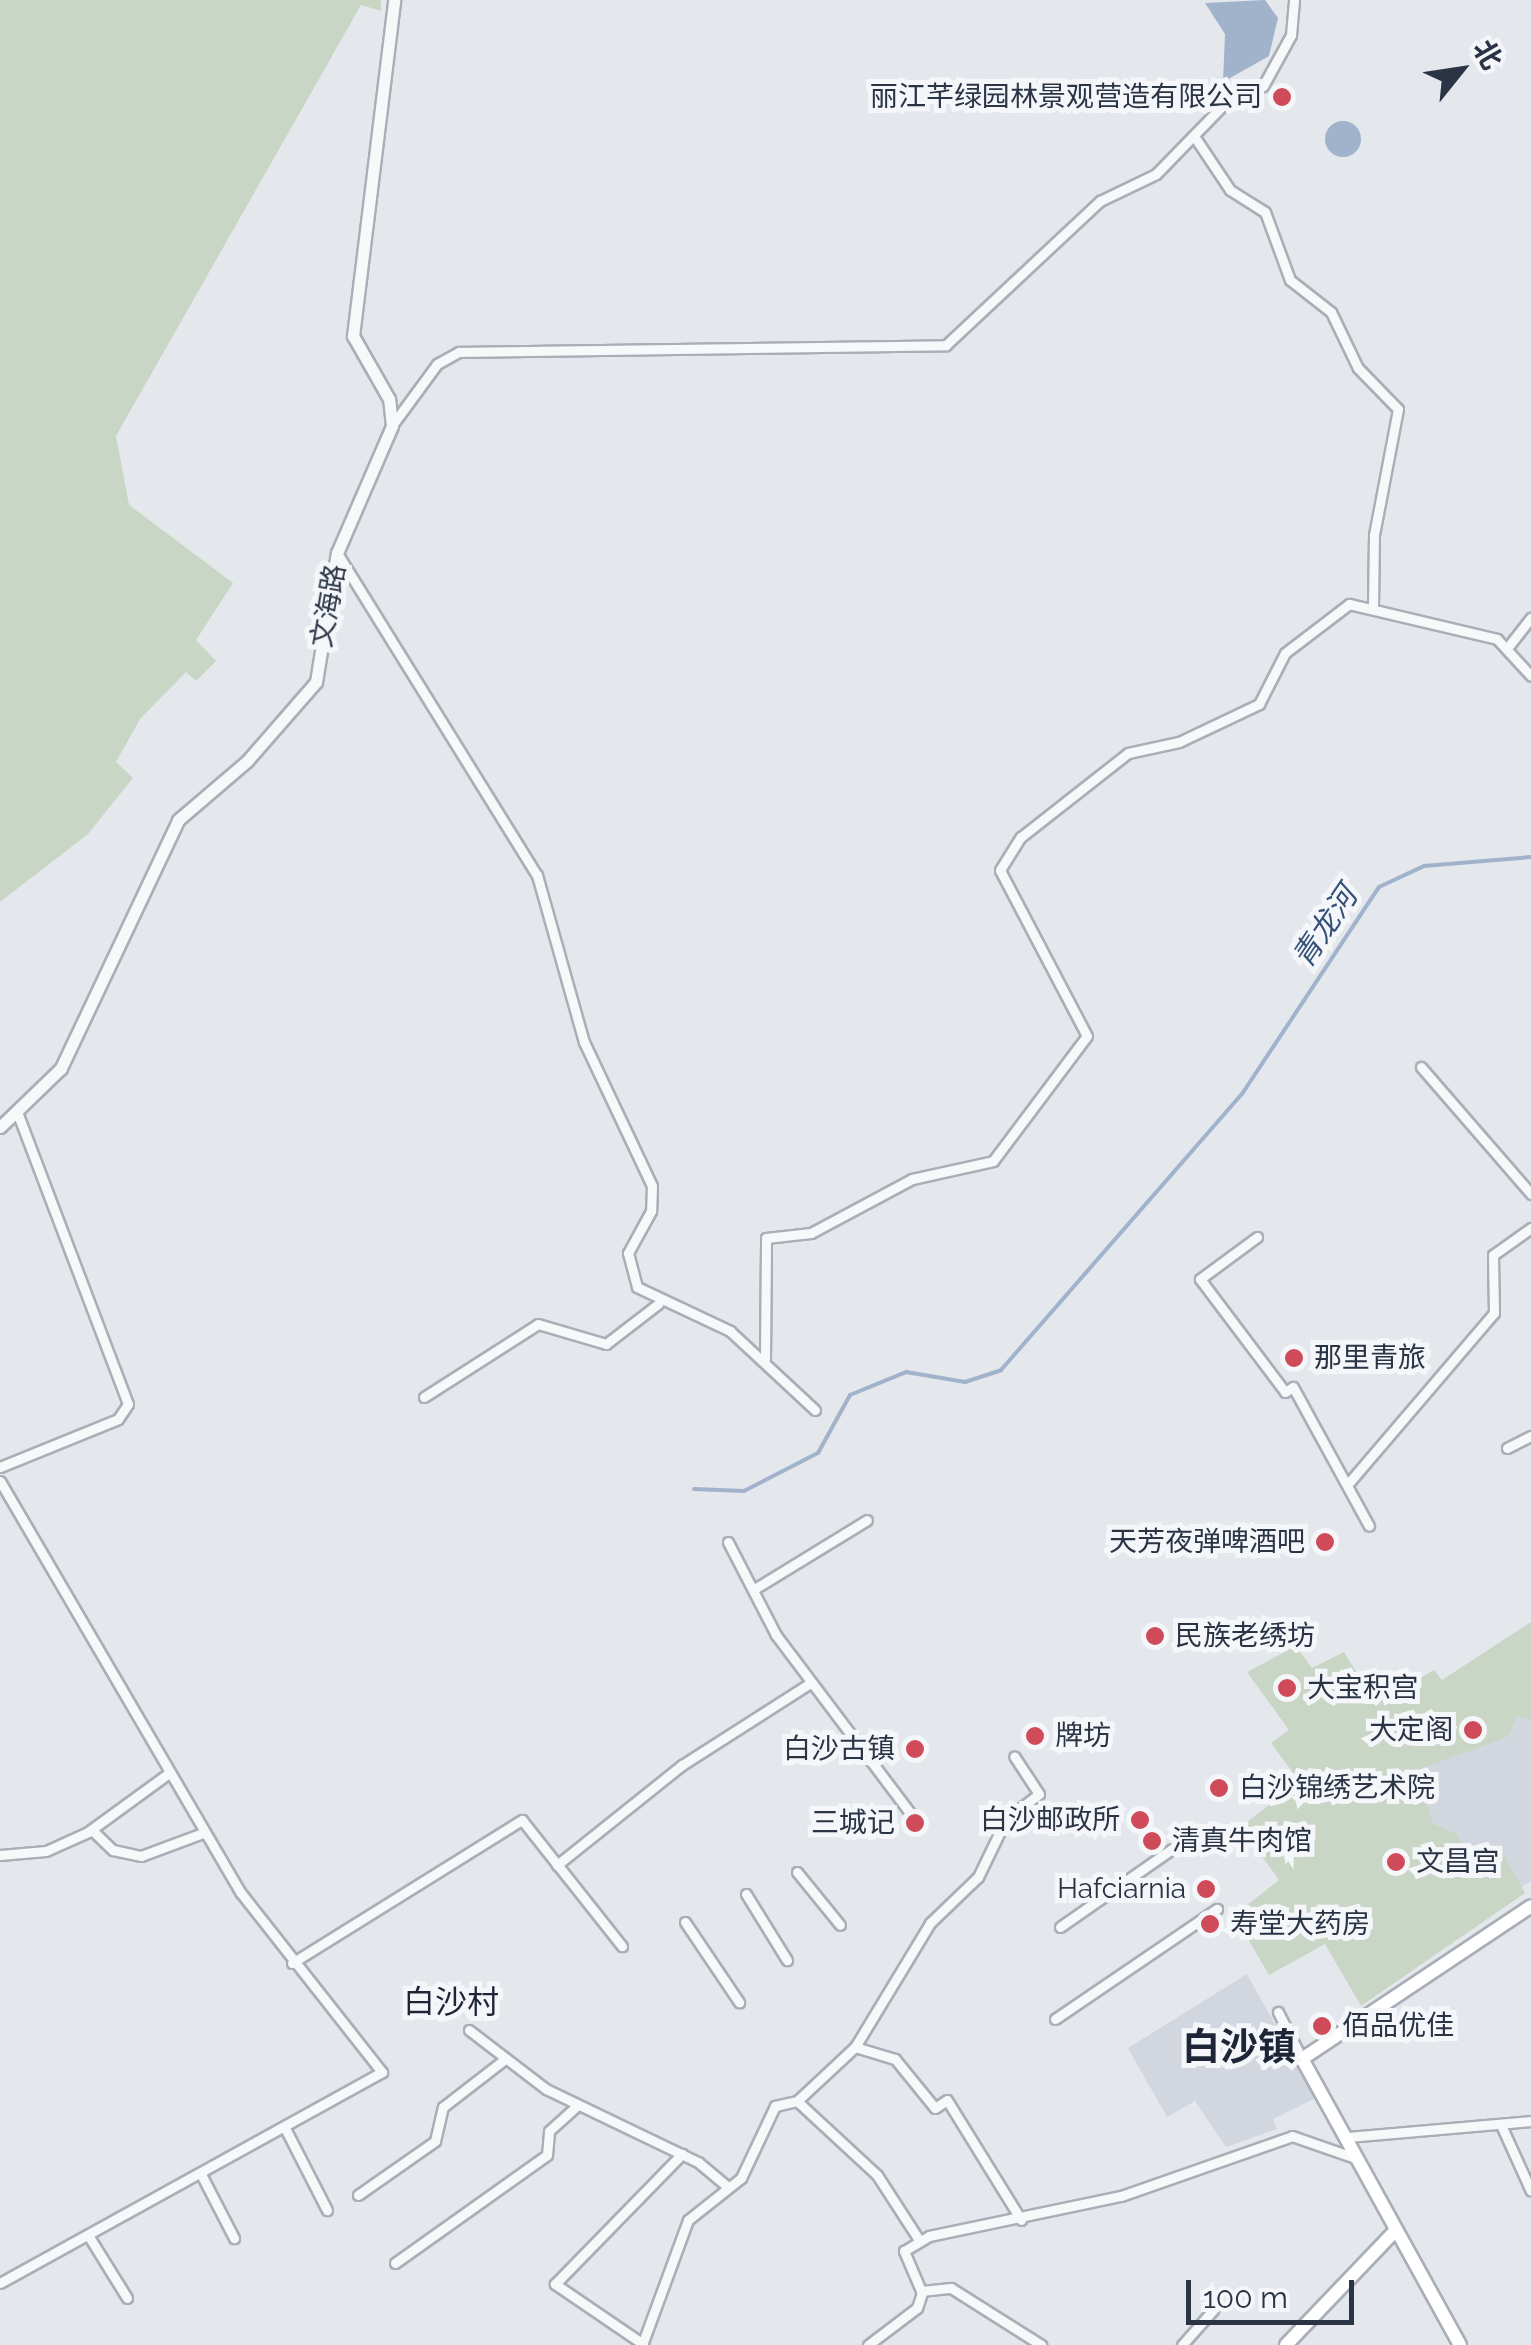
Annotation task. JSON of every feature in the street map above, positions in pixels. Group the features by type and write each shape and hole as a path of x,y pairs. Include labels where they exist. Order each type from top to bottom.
{"main road":[{"path":"1460,2345 1302,2059 1531,1906"},
{"path":"1286,2345 1396,2230"}],"street":[{"path":"392,426 390,400 353,336 394,0"},
{"path":"392,426 437,364 459,352 939,348 1052,241 1106,197 1156,174 1226,102 1263,86 1291,35 1294,0"},
{"path":"1194,136 1230,190 1264,212 1290,280 1331,312 1358,368 1398,409 1371,563 1373,608"},
{"name":"文海路","path":"0,1126 61,1068 178,820 310,694 338,553 392,426"},
{"path":"338,553 536,875 584,1042 652,1186 651,1211 627,1261 637,1288 658,1304 691,1310 765,1359 816,1410"},
{"path":"765,1359 766,1238 811,1232 912,1179 993,1161 1086,1036 1000,870 1016,843 1128,752 1180,742 1260,704 1285,653 1327,615 1349,604 1508,647 1531,676"},
{"path":"1508,647 1531,618"},
{"path":"1421,1066 1531,1194"},
{"path":"0,1467 118,1419 128,1404 17,1112"},
{"path":"1347,1485 1494,1313 1493,1255 1531,1228"},
{"path":"1257,1237 1200,1279 1285,1392 1293,1388 1369,1526"},
{"path":"424,1397 538,1324 606,1344 658,1304"},
{"path":"1507,1448 1531,1436"},
{"path":"0,1481 217,1856 292,1963 382,2072 286,2130 0,2283"},
{"path":"756,1588 867,1520"},
{"path":"728,1542 810,1683 911,1814"},
{"path":"556,1865 670,1774 810,1683"},
{"path":"682,2154 555,2284 643,2345 665,2302 682,2231 728,2186 770,2112 797,2101 855,2047 930,1923 978,1877 1006,1819 1039,1794 1014,1756"},
{"path":"0,1854 46,1851 92,1830 168,1773"},
{"path":"292,1963 522,1820 622,1946"},
{"path":"92,1830 113,1850 141,1856 204,1835"},
{"path":"1060,1927 1172,1850"},
{"path":"797,1872 840,1925"},
{"path":"746,1894 787,1960"},
{"path":"1055,2019 1217,1910"},
{"path":"685,1922 739,2002"},
{"path":"1278,2012 1302,2059"},
{"path":"469,2030 576,2107 682,2154 728,2186"},
{"path":"855,2047 895,2060 935,2108 947,2100 1020,2220"},
{"path":"358,2195 435,2141 443,2107 505,2059"},
{"path":"797,2101 877,2175 918,2240"},
{"path":"396,2263 547,2155 548,2131 576,2107"},
{"path":"1348,2137 1531,2121"},
{"path":"1501,2125 1531,2191"},
{"path":"286,2130 326,2210"},
{"path":"868,2345 917,2308 921,2291 904,2251 918,2240 1121,2196 1292,2136 1360,2160"},
{"path":"202,2176 234,2238"},
{"path":"88,2235 128,2298"},
{"path":"921,2291 952,2288 1041,2345"},
{"path":"1182,2345 1213,2310"}],"shaded area":[{"path":"1516,1716 1531,1721 1531,1881 1521,1887 1498,1844 1467,1861 1433,1824 1419,1768 1508,1737"},
{"path":"1247,1974 1316,2098 1273,2119 1277,2129 1226,2147 1195,2101 1167,2117 1128,2048"}],"green space":[{"path":"0,0 381,0 381,11 361,5 116,436 129,505 233,583 196,640 216,661 196,681 186,672 140,719 116,762 133,778 88,834 0,902"},
{"path":"1531,1622 1531,1721 1517,1716 1508,1737 1419,1769 1433,1824 1457,1834 1467,1861 1498,1844 1525,1893 1361,2006 1325,1944 1269,1975 1234,1915 1279,1880 1241,1827 1299,1781 1271,1743 1289,1730 1247,1672 1296,1646 1312,1668 1344,1652 1376,1704 1434,1670 1442,1680"}],"water":[{"path":"1265,0 1278,18 1269,56 1223,82 1225,34 1205,3"},
{"path":"1343,121 1356,126 1361,139 1356,152 1343,157 1330,152 1325,139 1330,126"}],"waterway":[{"name":"青龙河","path":"694,1489 744,1491 818,1453 850,1395 906,1372 965,1382 1001,1370 1242,1094 1379,887 1424,866 1531,857"}],"place":[{"name":"丽江芊绿园林景观营造有限公司","path":"1282,97"},
{"name":"那里青旅","path":"1294,1358"},
{"name":"天芳夜弹啤酒吧","path":"1325,1542"},
{"name":"民族老绣坊","path":"1155,1636"},
{"name":"大宝积宫","path":"1287,1688"},
{"name":"大定阁","path":"1473,1730"},
{"name":"牌坊","path":"1035,1736"},
{"name":"白沙古镇","path":"915,1749"},
{"name":"白沙锦绣艺术院","path":"1219,1788"},
{"name":"白沙邮政所","path":"1140,1820"},
{"name":"三城记","path":"915,1823"},
{"name":"清真牛肉馆","path":"1152,1841"},
{"name":"文昌宫","path":"1396,1862"},
{"name":"Hafciarnia","path":"1206,1889"},
{"name":"寿堂大药房","path":"1210,1924"},
{"name":"佰品优佳","path":"1322,2026"}],"district":[{"name":"白沙村","path":"451,2002"},
{"name":"白沙镇","path":"1239,2047"}]}
